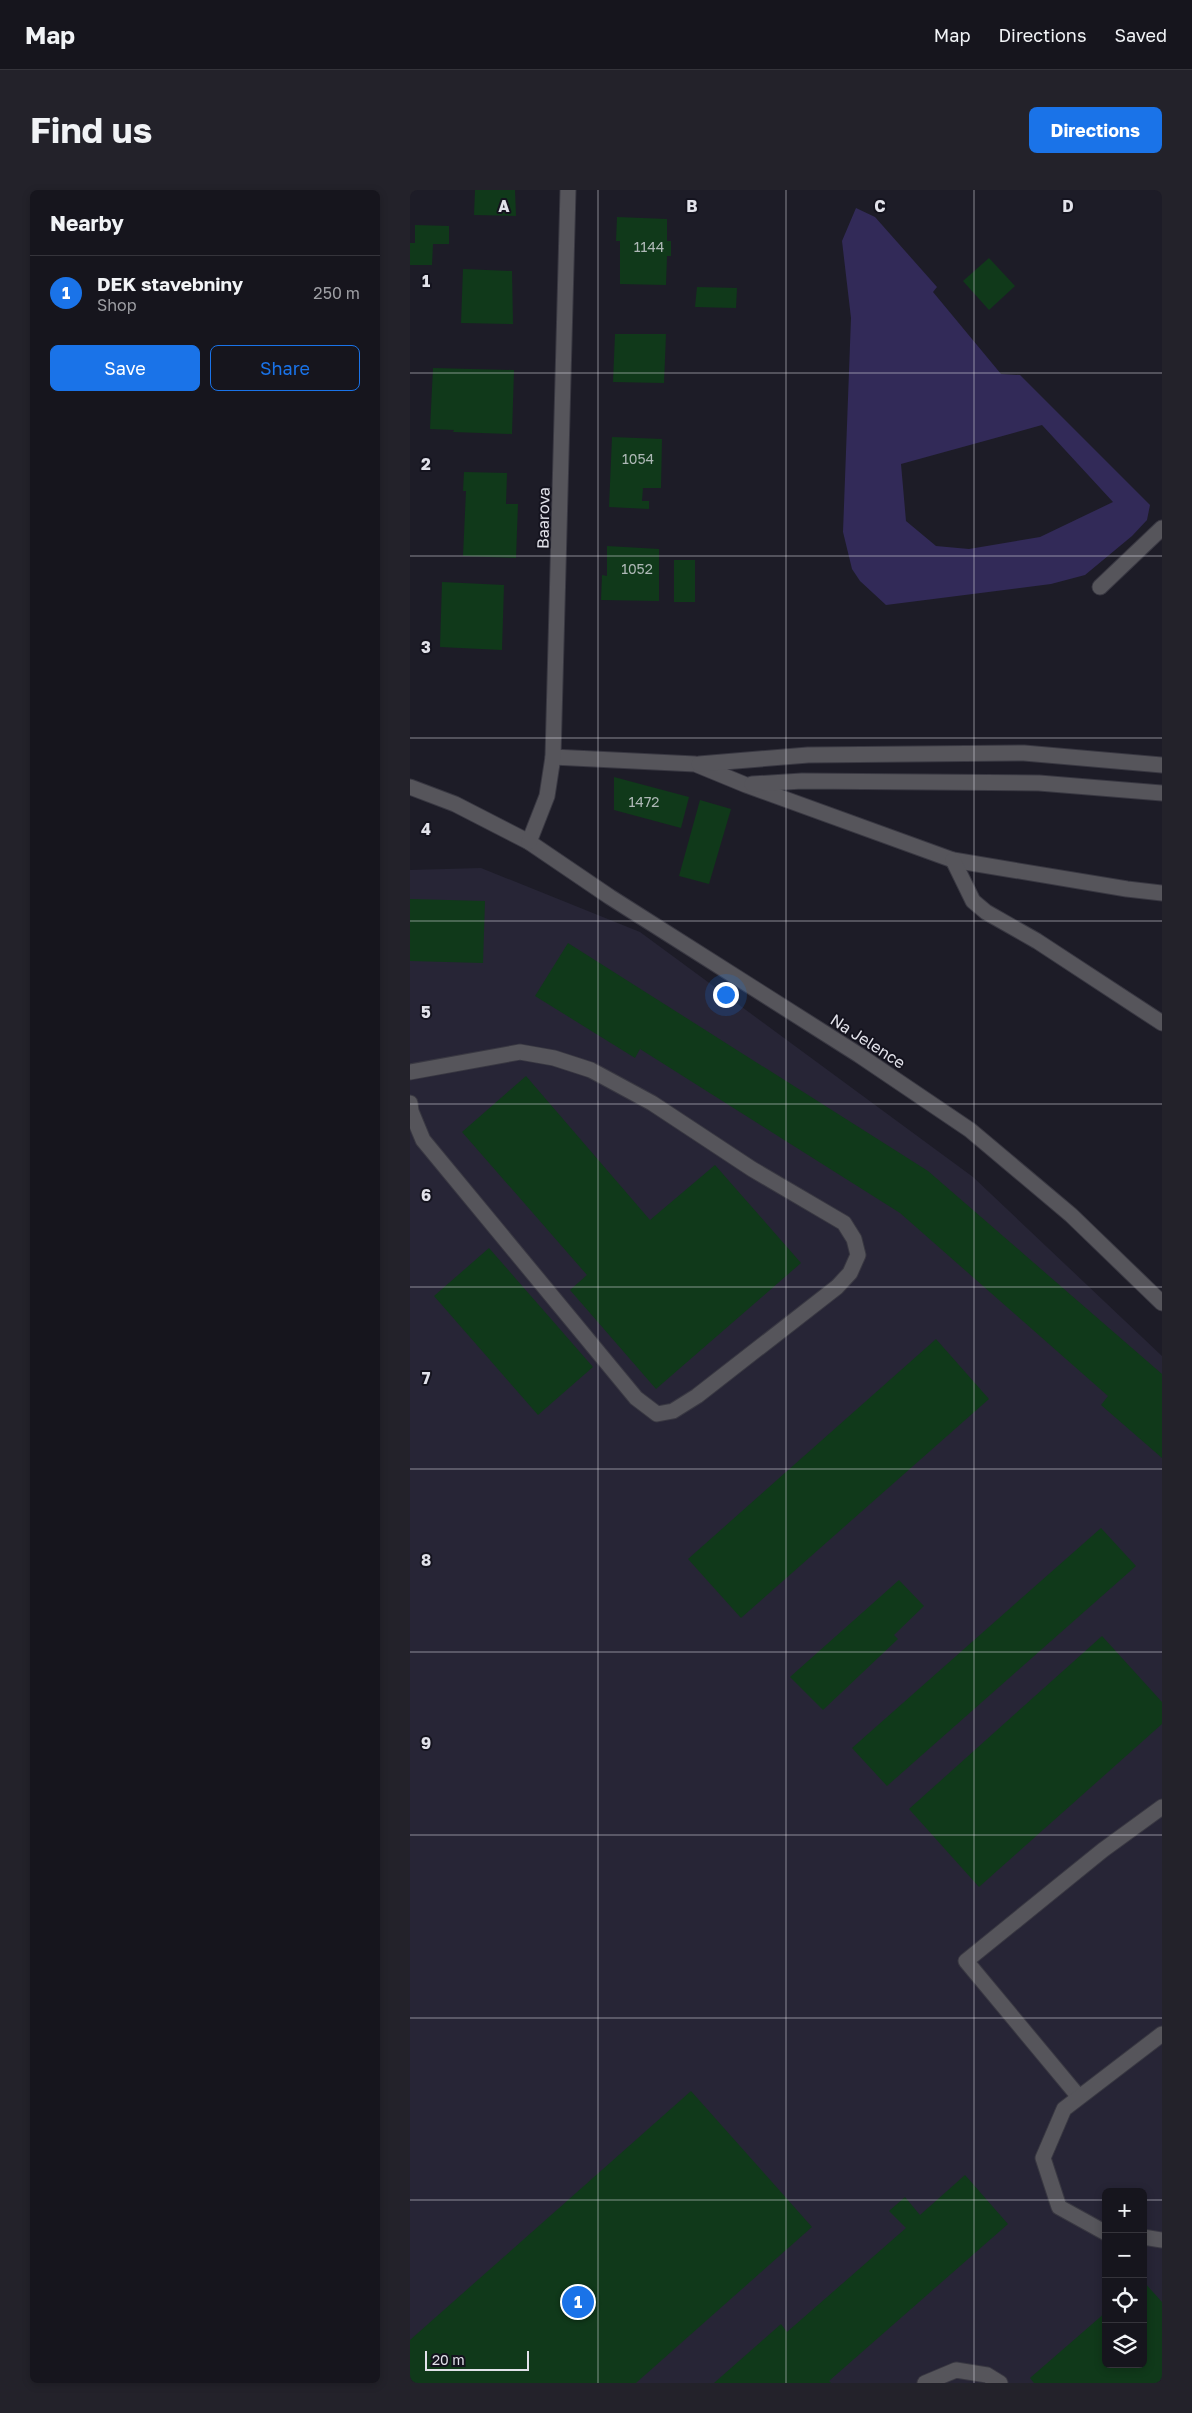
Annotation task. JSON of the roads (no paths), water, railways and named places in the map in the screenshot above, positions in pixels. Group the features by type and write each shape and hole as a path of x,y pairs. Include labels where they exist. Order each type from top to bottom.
{"street":[{"name":"Baarova","path":"529,842 547,796 553,757 568,190"},
{"path":"1100,587 1162,528"},
{"path":"553,757 695,764 808,755 1024,753 1162,765"},
{"path":"695,764 746,785 954,860 1117,888 1162,893"},
{"path":"746,785 802,781 1039,783 1162,793"},
{"name":"Na Jelence","path":"410,787 455,804 529,842 587,882 859,1055 970,1130 1071,1215 1162,1303"},
{"path":"954,860 973,902 986,912 1037,940 1162,1023"},
{"path":"410,1072 520,1052 554,1058 591,1070 652,1103 752,1170 844,1223 854,1239 858,1255 850,1273 837,1288 697,1396 673,1412 657,1414 636,1398 423,1140 411,1111 410,1103"},
{"path":"1079,2097 966,1961 1103,1850 1162,1807"},
{"path":"1104,2233 1059,2207 1043,2158 1064,2108 1162,2034"},
{"path":"1147,2238 1162,2240"},
{"path":"925,2383 956,2370 987,2375 1000,2383"}],"place":[{"name":"DEK stavebniny","path":"578,2302"}]}
